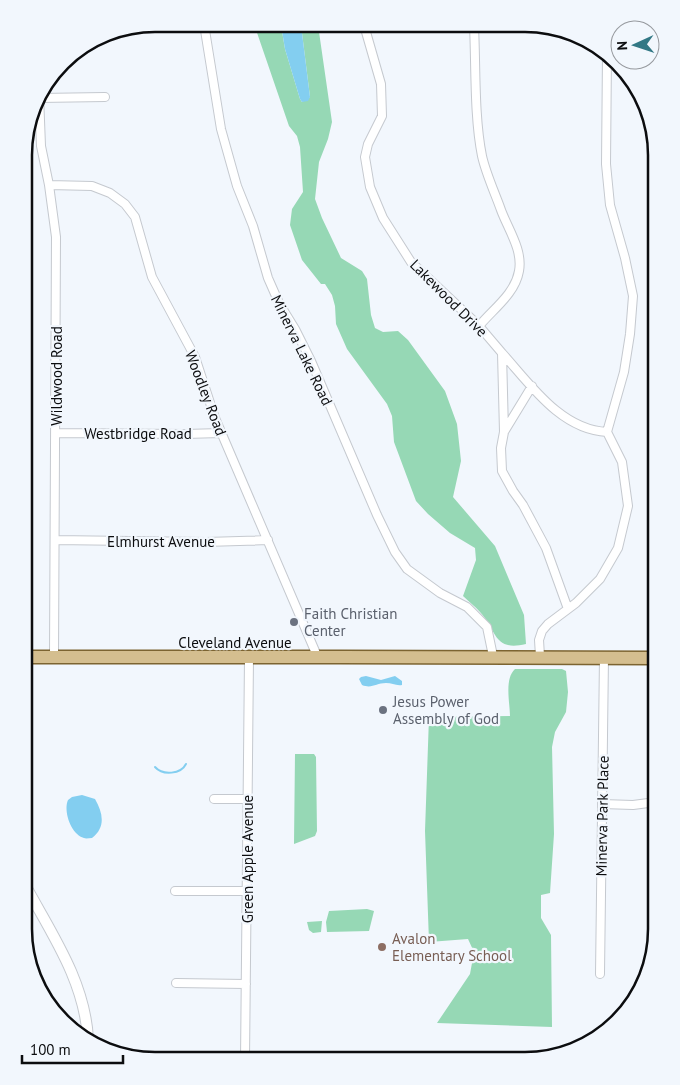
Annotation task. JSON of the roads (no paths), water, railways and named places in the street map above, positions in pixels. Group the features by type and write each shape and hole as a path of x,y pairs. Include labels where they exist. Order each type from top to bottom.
{"main road":[{"name":"Cleveland Avenue","path":"32,657 318,658 540,656 647,658"}],"street":[{"name":"Lakewood Drive","path":"366,32 381,84 382,116 368,144 365,157 370,187 383,218 411,262 479,326 554,410 579,424 600,432 607,432"},
{"path":"474,32 482,156 502,212 516,243 520,270 516,284 508,296 479,326"},
{"name":"Minerva Lake Road","path":"205,33 220,129 237,186 253,226 268,278 279,304 295,329 311,361 377,515 395,552 407,569 440,593 468,607 486,627 493,656"},
{"path":"540,656 539,640 542,631 600,579 618,548 628,506 622,462 607,432 624,372 633,296 625,258 610,206 606,164 607,65"},
{"path":"47,97 105,97"},
{"name":"Wildwood Road","path":"40,114 41,146 49,185 56,237 54,657"},
{"name":"Woodley Road","path":"49,185 92,186 110,192 125,204 135,217 152,277 195,357 221,433 318,658"},
{"path":"502,353 504,432 501,448 502,471 546,548 568,609"},
{"path":"504,432 532,386"},
{"name":"Westbridge Road","path":"56,433 221,433"},
{"name":"Elmhurst Avenue","path":"55,540 206,542 268,540"},
{"name":"Minerva Park Place","path":"600,974 604,657"},
{"name":"Green Apple Avenue","path":"245,1052 249,658"},
{"path":"214,799 247,799"},
{"path":"602,804 633,805 647,803"},
{"path":"175,891 246,891"},
{"path":"32,898 77,984 88,1032"},
{"path":"176,983 246,984"}],"water":[{"path":"282,33 302,33 310,97 308,101 302,102 300,99 285,49"},
{"path":"366,676 381,680 395,676 402,681 402,685 386,683 365,686 362,685 359,679"},
{"path":"82,795 95,799 100,809 102,820 100,829 92,838 79,836 72,828 67,816 68,800"}],"waterway":[{"path":"155,767 163,772 172,773 180,770 186,764"}],"place":[{"name":"Faith Christian Center","path":"294,622"},
{"name":"Jesus Power Assembly of God","path":"383,710"},
{"name":"Avalon Elementary School","path":"382,947"}]}
